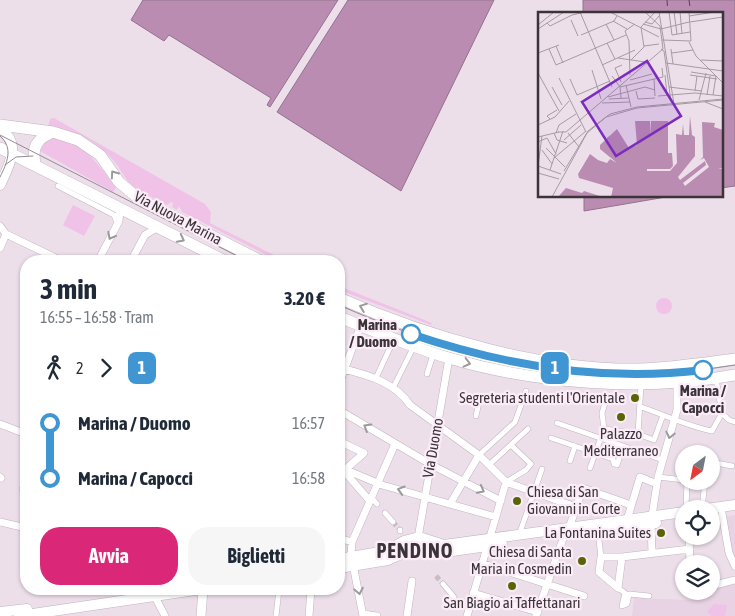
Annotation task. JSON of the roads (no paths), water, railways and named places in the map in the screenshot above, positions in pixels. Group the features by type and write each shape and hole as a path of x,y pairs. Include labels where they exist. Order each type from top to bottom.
{"main road":[{"name":"Via Nuova Marina","path":"0,125 53,132 65,135 90,147 100,155 119,182 139,199 249,255"},
{"path":"0,129 9,136 12,154 0,185"},
{"path":"7,170 16,162 31,162 33,152 42,136 53,132"},
{"name":"Via Nuova Marina","path":"0,148 213,255"},
{"path":"345,300 450,339 571,364 619,369 655,369 735,359"},
{"path":"345,319 394,339 449,358 549,378 614,384 641,384 677,383 735,375"},
{"path":"720,507 735,505"},
{"path":"722,513 735,511"},
{"path":"488,543 519,536 598,531 675,514"},
{"path":"345,560 387,556 419,546 444,549 566,532 627,520 675,519"},
{"path":"387,556 404,541 418,538 444,549"},
{"path":"345,565 353,561"},
{"path":"2,610 120,595"},
{"path":"20,616 130,595"}],"street":[{"path":"55,184 114,215 116,220"},
{"path":"101,255 118,221 120,209"},
{"path":"0,226 3,235 0,248"},
{"path":"134,255 145,235 158,227"},
{"path":"3,235 48,255"},
{"path":"345,366 361,326"},
{"path":"376,378 394,339"},
{"path":"393,388 414,346"},
{"path":"427,374 432,358"},
{"name":"Via Duomo","path":"418,538 449,358"},
{"path":"345,369 376,378 393,388 490,464 506,482 576,506"},
{"path":"716,378 722,413 729,420 735,422"},
{"path":"652,553 652,520 657,480 676,410 677,383"},
{"path":"638,434 641,384"},
{"path":"450,504 479,455 515,422 526,392"},
{"path":"590,468 604,426 602,413 606,400"},
{"path":"476,416 479,402"},
{"path":"640,407 674,418 688,426 712,431 722,413"},
{"path":"345,414 430,464 501,501"},
{"path":"604,426 654,440 663,415"},
{"path":"557,423 623,446 664,457"},
{"path":"0,424 20,432"},
{"path":"490,464 512,446 528,429"},
{"path":"551,438 614,459 615,465 623,446"},
{"path":"345,444 364,453 345,467"},
{"path":"377,616 363,615 353,561 352,542 395,444"},
{"path":"467,612 506,482 526,470 530,464 512,446"},
{"path":"570,461 575,446"},
{"path":"720,464 732,466"},
{"path":"519,536 542,469"},
{"path":"345,471 377,483 496,517"},
{"path":"345,474 369,500 377,504"},
{"path":"627,520 640,477 657,480 675,480"},
{"path":"473,593 537,614 583,488 631,505"},
{"path":"722,513 730,553 735,566"},
{"path":"386,514 393,522"},
{"path":"0,522 20,527"},
{"path":"598,531 601,557 599,572 625,593 622,606 627,604 630,594 649,596"},
{"path":"345,540 352,542"},
{"path":"690,545 690,555"},
{"path":"601,557 622,557 690,549"},
{"path":"618,588 622,557"},
{"path":"481,563 584,596"},
{"path":"407,616 412,580"},
{"path":"720,584 735,580"},
{"path":"443,584 454,597"},
{"path":"153,595 165,616"},
{"path":"201,616 202,595"},
{"path":"276,616 278,595"},
{"path":"309,616 311,595"}],"tunnel":[{"path":"393,522 400,530"},
{"path":"436,576 443,584"},
{"path":"454,597 464,609"}],"tram line":[{"path":"0,135 235,255"},
{"path":"0,136 8,151 7,161 0,177"},
{"path":"5,165 16,157 33,156"},
{"path":"345,308 453,347 535,367 616,375 656,375 735,365"},
{"name":"1","path":"411,334 482,356 593,373 655,375 703,370"}],"place":[{"name":"Marina / Duomo","path":"411,334"},
{"name":"Marina / Capocci","path":"703,370"},
{"name":"Segreteria studenti l'Orientale","path":"635,398"},
{"name":"Palazzo Mediterraneo","path":"621,417"},
{"name":"Chiesa di San Giovanni in Corte","path":"517,501"},
{"name":"La Fontanina Suites","path":"661,533"},
{"name":"Chiesa di Santa Maria in Cosmedin","path":"582,561"},
{"name":"San Biagio ai Taffettanari","path":"512,586"}],"district":[{"name":"PENDINO","path":"415,551"}]}
